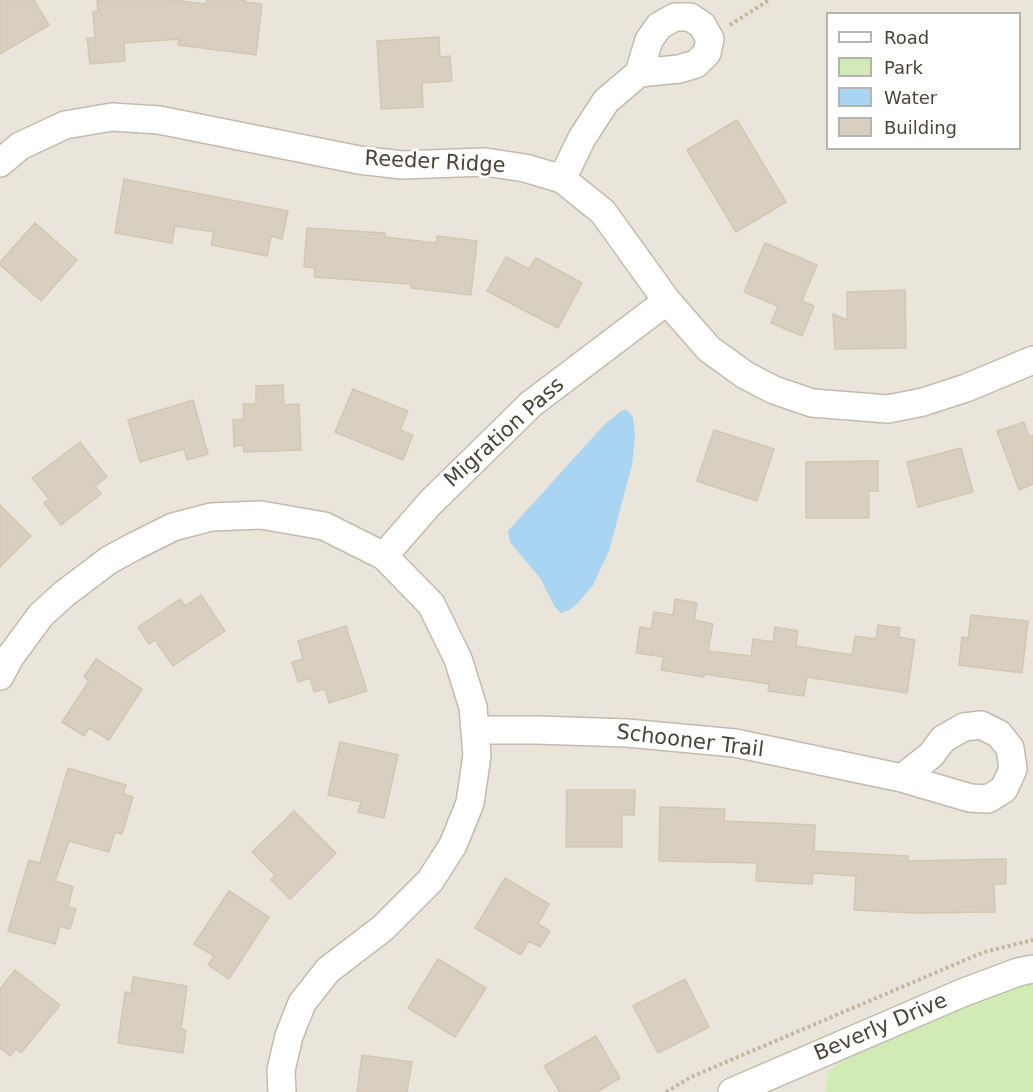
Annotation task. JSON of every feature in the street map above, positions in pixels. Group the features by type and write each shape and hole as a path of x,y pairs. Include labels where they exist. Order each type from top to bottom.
{"street":[{"path":"562,179 582,138 606,101 639,73 649,40 659,26 675,17 690,16 702,25 710,39 707,53 696,64 679,69 639,73"},
{"name":"Reeder Ridge","path":"0,164 20,146 65,125 112,117 159,120 359,160 402,165 485,162 525,168 562,179 603,212 667,301 709,349 745,375 774,390 812,403 888,409 923,402 966,388 1033,360"},
{"name":"Migration Pass","path":"384,556 430,503 531,404 667,301"},
{"path":"0,676 10,657 41,615 64,594 109,560 173,527 211,517 261,515 324,526 384,556 431,604 458,659 473,707 477,755 470,803 453,845 430,881 383,928 328,970 302,1003 289,1036 281,1070 282,1092"},
{"name":"Schooner Trail","path":"476,730 627,733 735,743 902,778"},
{"name":"Beverly Drive","path":"732,1092 962,993 1018,972 1033,969"}],"path":[{"path":"710,39 769,0"},
{"path":"666,1092 691,1077 984,952 1033,940"}],"shaded area":[{"path":"0,0 1033,0 1033,981 828,1072 825,1092 0,1092"}],"green space":[{"path":"1033,981 1033,1092 825,1092 828,1072 880,1026"}],"water":[{"path":"627,410 633,417 635,436 632,465 609,551 593,585 576,605 561,613 555,607 540,578 510,542 508,531 604,425 621,411"}],"building":[{"path":"0,0 34,0 49,25 0,54"},
{"path":"97,0 172,0 206,4 207,0 245,0 245,2 262,4 256,55 178,45 179,39 124,43 125,61 90,64 87,38 95,38 93,12 98,11"},
{"path":"439,37 440,57 450,56 452,81 422,83 423,107 381,109 377,41"},
{"path":"737,120 786,202 736,232 687,150"},
{"path":"124,179 288,211 282,239 271,236 267,256 211,245 214,232 175,226 172,243 115,233"},
{"path":"35,223 77,260 41,301 0,265 0,262"},
{"path":"307,228 385,233 385,237 436,243 437,236 477,241 471,295 411,288 411,284 314,277 315,268 304,267"},
{"path":"765,243 817,265 802,301 814,306 802,336 771,323 778,306 744,292"},
{"path":"506,257 529,269 536,258 582,283 558,328 487,291"},
{"path":"905,290 906,348 835,349 833,314 847,320 847,292"},
{"path":"283,385 284,405 299,404 301,450 244,452 243,444 234,447 233,420 244,419 243,404 256,404 256,386"},
{"path":"353,389 408,411 400,430 413,435 403,460 335,432"},
{"path":"193,400 208,454 187,460 184,449 140,462 128,420"},
{"path":"1024,422 1029,437 1033,435 1033,484 1019,490 997,431"},
{"path":"714,430 774,449 757,501 697,481"},
{"path":"80,442 107,477 95,486 101,494 61,525 44,503 49,499 32,478"},
{"path":"961,448 973,492 918,507 907,462"},
{"path":"878,461 878,491 869,491 869,518 806,518 806,462"},
{"path":"0,505 31,536 0,567"},
{"path":"201,595 225,631 173,666 155,640 149,644 138,627 180,599 185,606"},
{"path":"675,599 697,603 694,620 713,624 708,651 751,656 753,639 773,642 775,627 798,631 796,646 852,655 855,636 876,639 878,625 900,628 899,637 915,640 907,693 807,677 804,696 768,691 769,684 661,670 664,657 636,653 640,627 651,629 654,612 673,615"},
{"path":"971,615 1028,621 1022,673 959,665 962,637 968,638"},
{"path":"346,626 367,691 329,703 325,689 314,692 310,678 298,682 292,662 303,659 298,641"},
{"path":"96,659 142,689 109,740 89,728 84,736 62,722 89,681 84,677"},
{"path":"340,742 398,755 384,818 358,812 361,802 328,795"},
{"path":"68,768 126,785 123,794 133,797 122,834 115,832 109,852 69,841 55,881 73,887 68,907 76,909 70,929 60,926 55,944 8,931 29,860 40,863"},
{"path":"567,790 635,790 634,815 622,815 622,847 566,847"},
{"path":"660,807 725,809 724,821 815,825 814,851 908,856 908,861 1006,859 1006,884 994,884 995,912 915,913 854,910 856,876 813,873 812,884 756,881 757,863 659,861"},
{"path":"294,811 336,853 290,899 271,880 275,875 252,852"},
{"path":"505,878 549,904 538,924 550,931 540,947 529,941 521,955 475,928"},
{"path":"229,891 269,917 229,979 208,965 214,956 194,944"},
{"path":"438,959 486,988 455,1037 408,1008"},
{"path":"15,970 60,1005 21,1053 16,1049 10,1056 0,1048 0,989"},
{"path":"133,977 187,986 181,1029 186,1030 183,1053 118,1043 125,992 131,993"},
{"path":"685,979 709,1027 658,1053 633,1006"},
{"path":"596,1036 620,1078 597,1092 560,1092 544,1066"},
{"path":"362,1055 412,1062 407,1092 357,1092"}]}
